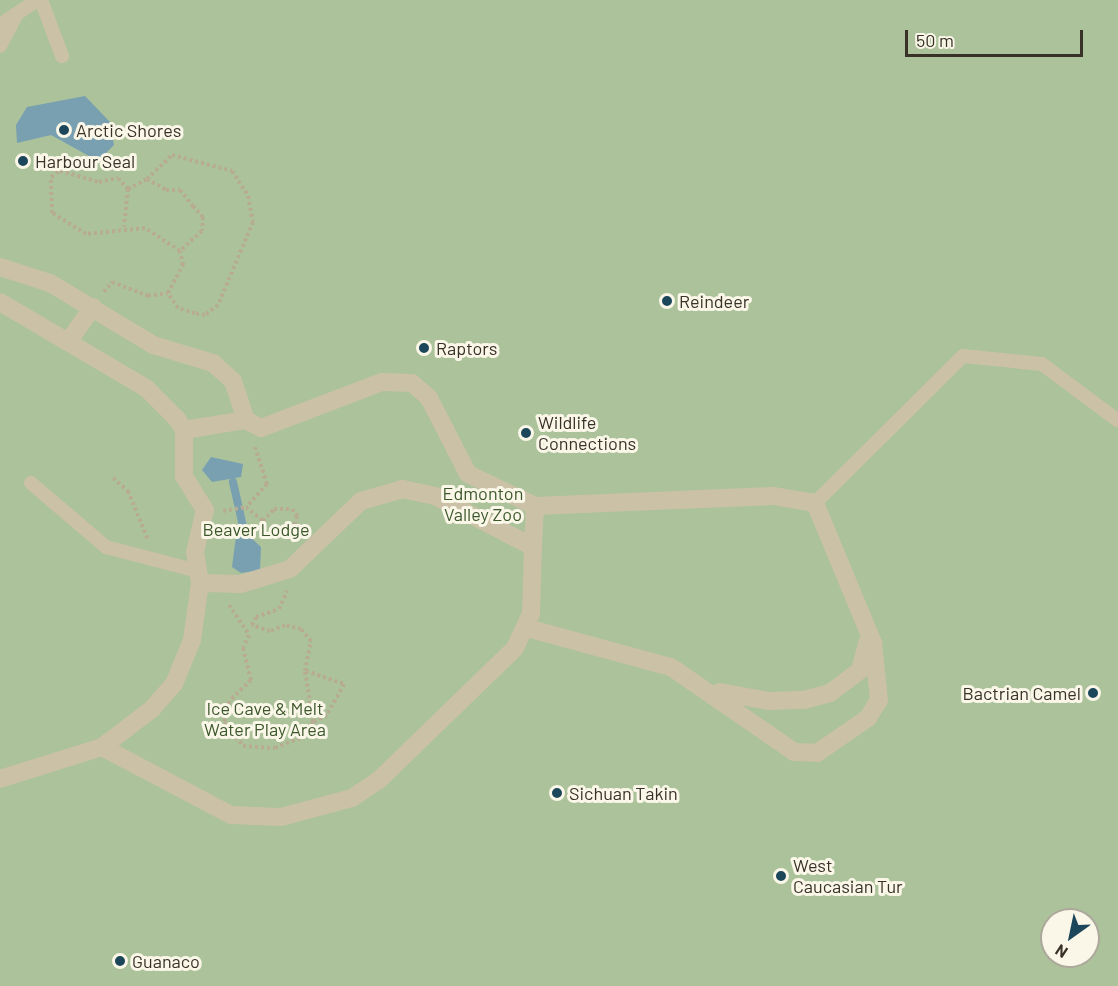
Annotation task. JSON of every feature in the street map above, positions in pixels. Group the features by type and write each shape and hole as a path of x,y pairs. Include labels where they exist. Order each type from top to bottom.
{"street":[{"path":"0,267 50,283 153,345 213,363 233,381 253,424"},
{"path":"0,302 146,387 184,430 184,476 205,510 192,640 174,684 152,709 102,747 0,779"},
{"path":"68,342 93,307"},
{"path":"184,430 253,424 359,389 402,381 429,398 468,474 535,506 773,496 815,503 868,629 880,692 876,707 817,753 781,746 708,687 671,667 526,628"},
{"path":"197,576 234,585 263,580 287,571 361,501 403,489 435,496 533,547"},
{"path":"102,747 231,815 264,819 317,810 352,798 380,780 507,657 526,628 535,506"},
{"path":"708,687 758,701 804,700 830,693 860,670 868,629"}],"lane":[{"path":"0,25 39,0 62,56"},
{"path":"0,46 16,16"},
{"path":"815,503 963,356 1042,364 1117,420"},
{"path":"31,483 106,547 197,576"}],"path":[{"path":"128,189 147,179 172,155 232,171 251,213 253,222 218,305 204,315 195,313 178,308 168,293"},
{"path":"124,227 128,189 118,178 99,182 60,171 51,177 52,213 86,234 124,227 163,235 180,250 183,265 168,293"},
{"path":"147,179 166,190 180,190 203,217 202,231 180,250"},
{"path":"93,307 112,282 148,296 168,293"},
{"path":"230,509 246,507 267,484 253,453 253,424"},
{"path":"113,478 128,491 152,549"},
{"path":"246,507 259,520 285,505 297,516 286,553 288,596 279,609 256,617 252,625 270,631 285,625 301,629 311,641 305,671 313,722"},
{"path":"234,585 229,612 249,635 243,648 251,680 223,713 228,732 243,746 264,750 300,738 313,722 327,715 344,684 305,671"}],"green space":[{"name":"Edmonton Valley Zoo","path":"0,0 1118,0 1118,986 0,986"}],"water":[{"name":"Arctic Shores","path":"85,96 110,122 114,145 98,161 51,135 17,143 16,125 27,107"},
{"path":"211,457 243,464 241,477 212,482 202,470"},
{"path":"244,531 261,547 260,570 241,573 232,567 236,536"}],"waterway":[{"path":"233,482 244,531"}],"place":[{"name":"Arctic Shores","path":"64,130"},
{"name":"Harbour Seal","path":"23,161"},
{"name":"Reindeer","path":"667,301"},
{"name":"Raptors","path":"424,348"},
{"name":"Wildlife Connections","path":"526,433"},
{"name":"Bactrian Camel","path":"1093,693"},
{"name":"Sichuan Takin","path":"557,793"},
{"name":"West Caucasian Tur","path":"781,876"},
{"name":"Guanaco","path":"120,961"}],"park label":[{"name":"Beaver Lodge","path":"256,529"},
{"name":"Ice Cave & Melt Water Play Area","path":"265,719"}]}
